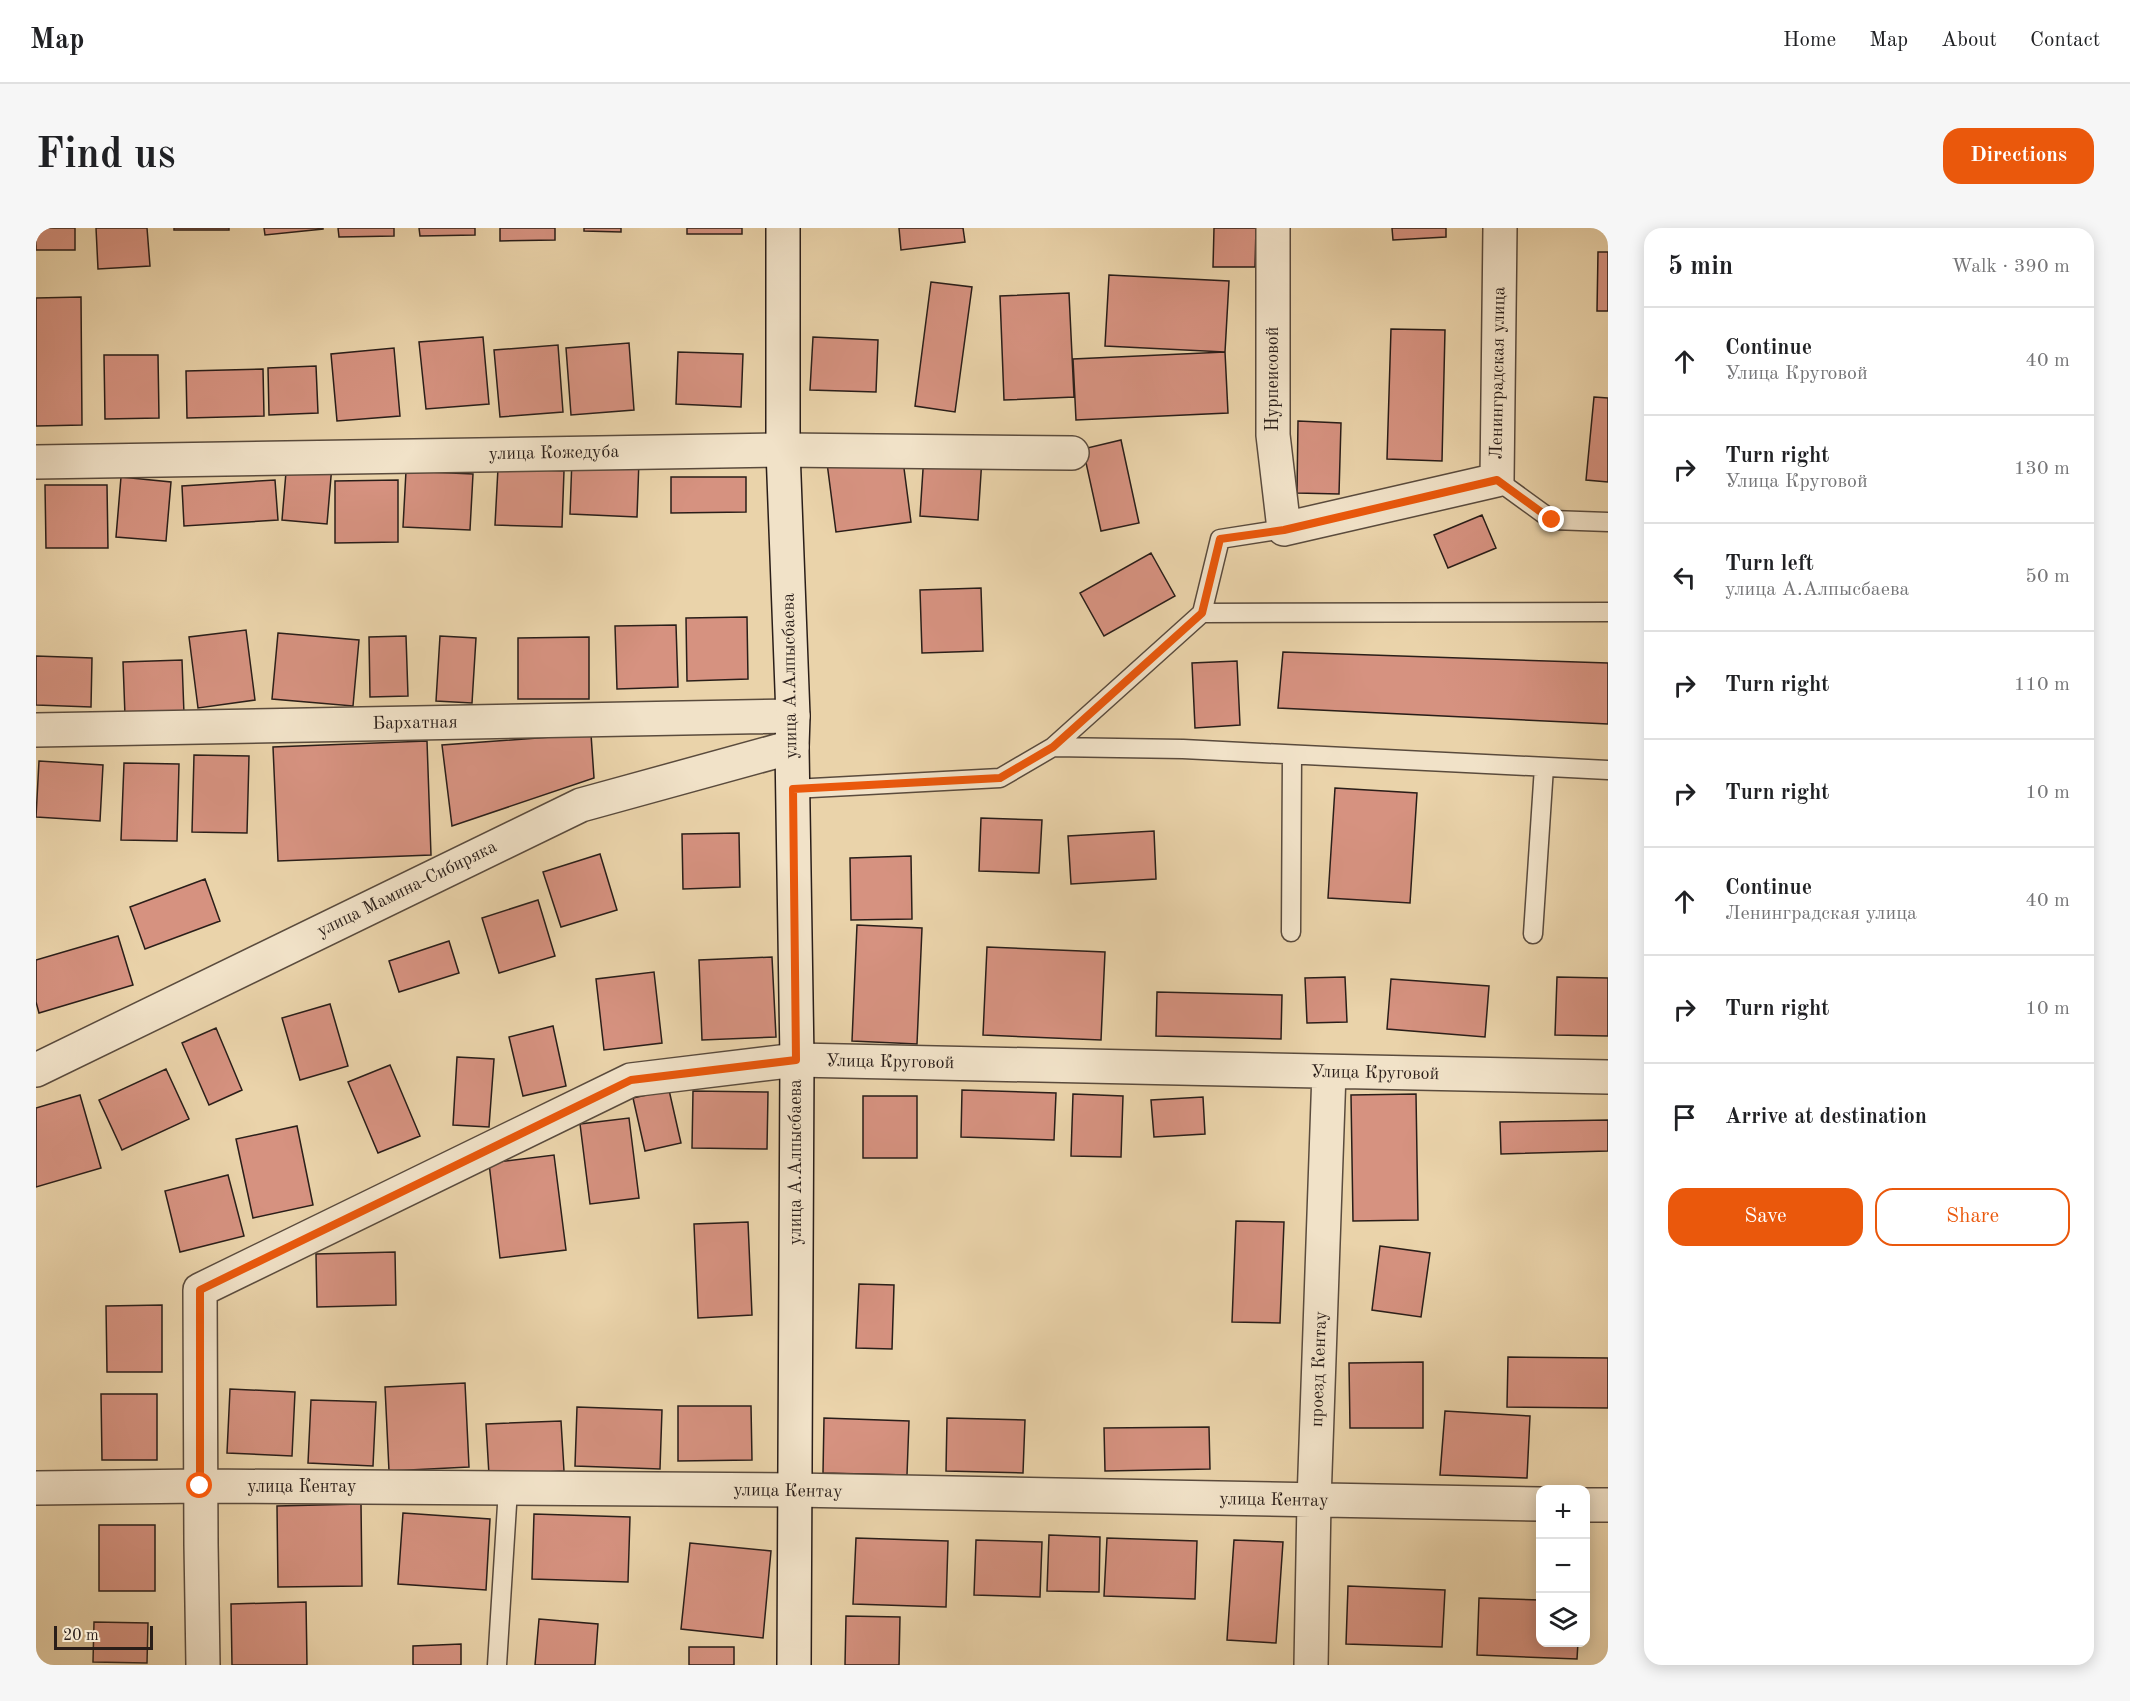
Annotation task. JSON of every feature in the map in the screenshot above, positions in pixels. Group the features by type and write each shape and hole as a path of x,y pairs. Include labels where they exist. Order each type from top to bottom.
{"street":[{"name":"улица А.Алпысбаева","path":"783,228 783,450 792,731 796,1060 794,1665"},
{"name":"Нурпеисовой","path":"1273,228 1273,435 1284,530"},
{"name":"Ленинградская улица","path":"1284,530 1497,480 1500,228"},
{"name":"улица Кожедуба","path":"36,462 783,450 1072,453"},
{"name":"Бархатная","path":"36,730 792,731"},
{"name":"улица Мамина-Сибиряка","path":"36,1070 582,805 792,731"},
{"name":"Улица Круговой","path":"203,1665 200,1290 631,1080 796,1060 1608,1077"},
{"name":"проезд Кентау","path":"1311,1665 1314,1501 1329,1072"},
{"name":"улица Кентау","path":"36,1488 200,1486 794,1490 1536,1504"},
{"path":"1590,1505 1608,1505"}],"lane":[{"path":"1497,480 1552,520 1608,522"},
{"path":"793,789 1000,778 1053,747 1202,613 1220,539 1284,530"},
{"path":"1202,613 1608,612"},
{"path":"1053,747 1292,755 1608,770"},
{"path":"1291,932 1292,755"},
{"path":"1533,934 1544,767"},
{"path":"496,1665 508,1489"}],"building":[{"path":"36,228 75,228 75,250 36,250"},
{"path":"96,228 147,228 150,266 98,269"},
{"path":"174,228 229,228 229,230 174,230"},
{"path":"264,228 323,228 323,229 265,235"},
{"path":"338,228 394,228 394,236 339,237"},
{"path":"419,228 475,228 475,235 420,236"},
{"path":"500,228 555,228 555,240 500,241"},
{"path":"584,228 621,228 621,232 584,231"},
{"path":"687,228 742,228 742,234 687,234"},
{"path":"899,228 963,228 965,242 901,250"},
{"path":"1214,228 1256,228 1255,267 1213,267"},
{"path":"1392,228 1446,228 1446,237 1393,240"},
{"path":"1598,252 1608,252 1608,311 1597,311"},
{"path":"1109,275 1229,281 1225,352 1105,346"},
{"path":"931,282 972,287 955,412 915,406"},
{"path":"1069,293 1074,397 1004,400 1000,296"},
{"path":"81,297 82,425 36,426 36,298"},
{"path":"1391,329 1445,330 1442,461 1387,459"},
{"path":"483,337 489,404 426,409 419,342"},
{"path":"813,337 878,340 876,392 810,390"},
{"path":"629,343 634,410 571,415 566,348"},
{"path":"558,345 563,412 500,417 494,350"},
{"path":"394,348 400,416 337,421 331,354"},
{"path":"678,352 743,354 741,407 676,404"},
{"path":"1225,352 1228,413 1076,420 1073,359"},
{"path":"104,355 158,355 159,418 105,419"},
{"path":"316,366 318,413 269,415 268,368"},
{"path":"263,369 264,416 187,418 186,371"},
{"path":"1594,397 1608,398 1608,482 1586,480"},
{"path":"1298,421 1341,423 1339,494 1297,493"},
{"path":"1121,440 1139,523 1101,531 1083,449"},
{"path":"902,453 911,522 836,532 827,463"},
{"path":"924,454 982,458 978,520 920,516"},
{"path":"572,458 639,460 637,517 570,514"},
{"path":"287,460 332,465 327,524 282,520"},
{"path":"498,468 564,471 562,527 495,525"},
{"path":"406,471 473,474 470,530 403,527"},
{"path":"121,477 171,482 166,541 116,537"},
{"path":"671,477 746,477 746,512 671,513"},
{"path":"275,480 278,520 184,526 182,486"},
{"path":"398,480 398,542 335,543 335,481"},
{"path":"45,485 107,485 108,548 46,548"},
{"path":"1482,515 1496,548 1448,568 1434,535"},
{"path":"1151,553 1175,596 1104,636 1080,593"},
{"path":"981,588 983,651 922,653 920,590"},
{"path":"747,617 748,679 687,681 686,618"},
{"path":"676,625 678,687 617,689 615,626"},
{"path":"246,630 255,700 198,708 189,637"},
{"path":"278,633 359,640 353,706 272,699"},
{"path":"406,636 408,696 370,697 369,637"},
{"path":"440,636 476,638 472,703 436,701"},
{"path":"589,637 589,699 518,699 518,638"},
{"path":"1283,652 1608,663 1608,724 1278,708"},
{"path":"36,656 92,658 91,707 36,705"},
{"path":"182,660 184,714 125,716 123,662"},
{"path":"1237,661 1240,725 1195,728 1192,663"},
{"path":"591,734 594,778 452,826 442,745"},
{"path":"427,741 431,855 278,861 273,747"},
{"path":"194,755 249,756 247,833 192,832"},
{"path":"39,761 103,765 100,821 36,817"},
{"path":"124,763 179,764 177,841 121,840"},
{"path":"1335,788 1417,793 1410,903 1328,898"},
{"path":"981,818 1042,820 1039,873 979,871"},
{"path":"1154,831 1156,879 1071,884 1068,836"},
{"path":"739,833 740,887 683,889 682,834"},
{"path":"600,854 617,910 561,927 543,872"},
{"path":"911,856 912,919 851,920 850,858"},
{"path":"205,879 220,921 145,949 130,907"},
{"path":"538,900 555,956 499,973 482,918"},
{"path":"857,925 922,928 917,1044 852,1041"},
{"path":"118,936 133,985 39,1013 36,1002 36,960"},
{"path":"449,941 459,973 399,992 389,961"},
{"path":"987,947 1105,952 1101,1040 983,1035"},
{"path":"772,957 776,1037 702,1040 699,960"},
{"path":"654,972 662,1043 604,1050 596,979"},
{"path":"1345,977 1347,1022 1307,1023 1305,978"},
{"path":"1557,977 1608,978 1608,1036 1555,1035"},
{"path":"1391,979 1489,986 1485,1037 1387,1029"},
{"path":"1157,992 1282,995 1281,1039 1156,1036"},
{"path":"330,1004 348,1066 300,1080 282,1018"},
{"path":"553,1026 566,1086 523,1096 509,1037"},
{"path":"216,1028 242,1090 209,1105 182,1043"},
{"path":"457,1057 494,1059 489,1127 453,1125"},
{"path":"390,1065 420,1136 378,1153 348,1082"},
{"path":"166,1069 189,1119 122,1150 99,1100"},
{"path":"669,1090 681,1143 645,1151 633,1098"},
{"path":"962,1090 1056,1093 1054,1140 961,1137"},
{"path":"693,1091 768,1092 767,1149 692,1148"},
{"path":"1073,1094 1123,1096 1121,1157 1071,1156"},
{"path":"1416,1094 1418,1220 1353,1221 1351,1095"},
{"path":"80,1095 101,1168 36,1187 36,1108"},
{"path":"863,1096 917,1096 917,1158 863,1158"},
{"path":"1203,1097 1205,1134 1154,1137 1151,1100"},
{"path":"629,1118 639,1198 590,1204 580,1124"},
{"path":"1608,1120 1608,1151 1501,1154 1500,1122"},
{"path":"297,1126 313,1205 253,1218 236,1139"},
{"path":"554,1155 566,1250 500,1258 489,1163"},
{"path":"228,1175 244,1236 180,1252 165,1191"},
{"path":"1236,1221 1284,1222 1280,1323 1232,1322"},
{"path":"748,1222 752,1315 698,1318 694,1224"},
{"path":"1380,1246 1430,1253 1421,1317 1372,1310"},
{"path":"395,1252 396,1305 317,1307 316,1254"},
{"path":"859,1284 894,1285 892,1349 856,1348"},
{"path":"162,1305 162,1372 107,1372 106,1306"},
{"path":"1508,1357 1608,1358 1608,1408 1507,1407"},
{"path":"1423,1362 1423,1428 1350,1428 1349,1363"},
{"path":"465,1383 469,1467 389,1471 385,1387"},
{"path":"230,1389 295,1392 292,1456 227,1453"},
{"path":"101,1394 157,1394 157,1460 102,1460"},
{"path":"311,1400 376,1402 373,1466 308,1463"},
{"path":"678,1406 751,1406 752,1460 678,1461"},
{"path":"577,1407 662,1410 660,1469 575,1466"},
{"path":"1445,1411 1530,1416 1527,1478 1440,1475"},
{"path":"824,1418 909,1421 907,1475 823,1473"},
{"path":"947,1418 1025,1420 1023,1473 946,1471"},
{"path":"561,1421 564,1471 489,1475 486,1424"},
{"path":"1209,1427 1210,1469 1105,1471 1104,1428"},
{"path":"361,1504 362,1586 278,1587 277,1506"},
{"path":"403,1513 490,1519 486,1590 398,1584"},
{"path":"534,1514 630,1517 628,1582 532,1579"},
{"path":"99,1525 155,1525 155,1591 99,1591"},
{"path":"1049,1535 1100,1537 1099,1592 1047,1591"},
{"path":"856,1538 948,1541 946,1607 853,1604"},
{"path":"1107,1538 1197,1541 1195,1599 1104,1596"},
{"path":"976,1540 1042,1542 1040,1597 974,1595"},
{"path":"1234,1540 1283,1542 1276,1643 1227,1640"},
{"path":"690,1543 771,1551 763,1638 681,1629"},
{"path":"1348,1586 1445,1590 1442,1647 1346,1644"},
{"path":"1479,1598 1536,1600 1536,1647 1578,1647 1577,1659 1477,1655"},
{"path":"306,1602 307,1665 232,1665 231,1604"},
{"path":"846,1616 900,1617 899,1665 845,1665"},
{"path":"539,1619 598,1624 595,1665 535,1665"},
{"path":"94,1622 148,1623 147,1663 93,1662"},
{"path":"461,1644 461,1665 413,1665 413,1646"},
{"path":"689,1647 734,1647 734,1665 689,1665"}],"route":[{"path":"200,1486 200,1290 631,1080 796,1060 793,789 1000,778 1053,747 1202,613 1220,539 1284,530 1497,480 1552,520"}]}
